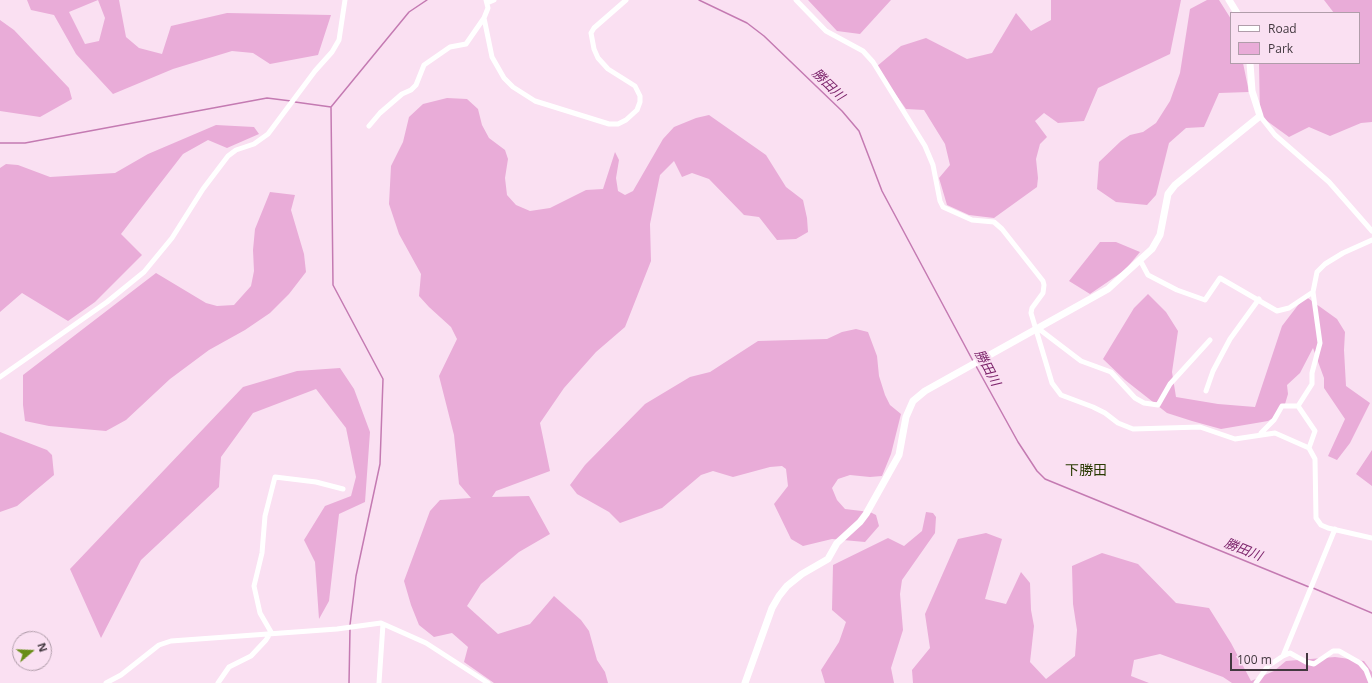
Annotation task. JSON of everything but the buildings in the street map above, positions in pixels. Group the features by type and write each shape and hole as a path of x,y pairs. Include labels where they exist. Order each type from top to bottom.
{"street":[{"path":"0,377 112,297 144,272 172,238 203,189 228,156 236,150 254,144 268,134 315,71 332,52 339,40 345,0"},
{"path":"369,126 380,113 402,94 411,90 416,85 424,65 450,47 466,44 484,18 488,8 487,1 494,0"},
{"path":"484,18 492,57 504,78 513,87 535,101 610,124 618,124 626,120 637,110 640,102 640,96 635,86 608,69 598,58 594,49 591,33 594,28 626,0"},
{"path":"796,0 826,31 863,51 873,62 925,146 933,165 940,201 943,207 972,220 994,222 1002,229 1043,281 1043,293 1032,308 1031,313 1050,378 1056,390 1069,399 1105,413 1125,427 1133,429 1200,427 1235,439 1275,433 1309,448 1315,459 1316,518 1321,525 1372,538"},
{"path":"1229,0 1236,12"},
{"path":"1250,64 1253,97 1260,116 1275,135 1329,182 1372,231"},
{"path":"745,683 772,608 779,596 787,586 802,574 828,559 837,543 860,522 866,514 899,455 906,417 913,402 925,391 1037,330 1108,289 1140,260 1158,241 1165,203 1168,194 1175,185 1260,116"},
{"path":"1298,406 1312,384 1312,373 1320,343 1313,292 1316,272 1343,253 1372,240"},
{"path":"1140,260 1148,275 1196,298 1205,300 1220,278 1259,299 1277,311 1283,310 1313,292"},
{"path":"1206,391 1213,371 1230,339 1259,299"},
{"path":"1037,330 1081,361 1112,372 1135,398 1144,403 1158,405 1170,384 1210,340"},
{"path":"1261,434 1274,420 1282,406 1298,406"},
{"path":"1298,406 1315,431 1309,448"},
{"path":"271,632 260,613 254,586 262,554 265,516 275,477 316,482 343,489"},
{"path":"1283,656 1335,529"},
{"path":"379,683 383,624"},
{"path":"106,683 121,675 159,645 171,641 271,632 302,632 383,624 426,643 488,683"},
{"path":"218,683 229,667 251,656 262,645 271,632"},
{"path":"1256,683 1268,666 1290,653 1306,662 1314,664 1333,651 1339,651 1360,663 1366,670 1371,683"}],"green space":[{"path":"27,0 98,0 119,0 126,37 139,48 162,54 171,26 227,13 331,15 318,55 270,64 253,53 232,51 173,69 113,94 76,54 54,15 31,10","holes":["98,0 105,18 99,41 85,44 69,12"]},
{"path":"808,0 891,0 860,34 837,31"},
{"path":"1051,0 1181,0 1170,54 1098,88 1084,121 1058,123 1044,113 1035,121 1047,137 1040,144 1036,159 1038,178 1037,187 994,218 969,215 947,205 939,178 950,165 945,144 924,110 906,109 876,67 901,46 926,38 967,59 992,53 1016,13 1031,31 1051,20"},
{"path":"1207,0 1219,0 1230,17 1230,64 1243,64 1249,92 1219,93 1204,127 1186,128 1169,143 1156,195 1147,205 1116,202 1097,189 1099,162 1121,141 1130,135 1143,132 1156,123 1170,101 1180,73 1190,9"},
{"path":"1324,0 1372,0 1372,122 1361,123 1330,136 1309,127 1289,137 1260,116 1259,64 1360,64 1360,12 1333,12"},
{"path":"0,20 14,30 69,88 72,99 40,117 0,111"},
{"path":"447,98 467,99 478,109 482,125 489,138 505,150 508,159 505,178 507,195 516,205 530,211 550,208 586,190 603,189 615,152 619,160 616,178 618,191 625,195 633,191 663,139 674,127 696,118 709,115 766,155 786,187 803,200 808,232 796,239 777,240 759,217 744,215 709,179 692,173 682,177 674,161 660,175 650,224 651,261 625,327 596,352 564,388 540,423 550,471 496,491 492,497 529,496 550,534 519,552 481,584 467,606 498,634 530,624 554,596 581,620 589,631 597,660 605,672 608,683 494,683 464,662 468,647 452,633 434,637 419,625 404,581 430,511 440,500 471,498 459,484 454,435 439,376 457,339 451,327 419,296 421,274 399,234 389,204 391,166 403,142 409,117 423,104"},
{"path":"216,125 254,127 259,134 227,148 208,140 183,154 121,234 142,255 95,302 68,321 22,293 0,312 0,168 6,164 18,165 50,177 115,173 148,154"},
{"path":"270,192 295,195 291,210 304,254 306,272 289,294 270,313 245,330 209,350 170,379 126,420 106,431 49,426 25,421 23,405 23,375 156,273 206,303 217,306 234,305 251,286 254,271 253,250 255,229"},
{"path":"1100,242 1116,242 1140,252 1125,270 1090,294 1069,281"},
{"path":"1148,294 1166,312 1178,331 1172,372 1176,397 1218,404 1255,407 1282,326 1305,296 1337,319 1345,332 1344,350 1346,386 1370,403 1350,443 1337,460 1328,456 1345,419 1324,388 1324,378 1313,348 1300,373 1287,385 1288,394 1285,404 1278,415 1268,421 1221,429 1167,413 1125,380 1103,359 1134,308"},
{"path":"856,329 868,332 877,356 879,376 885,395 890,405 901,414 891,454 882,476 870,477 850,475 838,479 832,488 837,500 845,509 870,512 876,515 879,526 865,542 832,539 803,546 791,539 774,504 788,486 786,469 782,466 770,467 733,477 713,471 701,475 662,508 620,523 609,512 577,494 570,485 585,465 645,404 690,377 710,372 758,341 827,339 842,332"},
{"path":"340,368 354,389 370,432 365,502 339,514 329,601 319,619 315,562 304,540 325,506 351,496 356,477 346,428 316,389 253,413 221,457 219,487 141,560 101,638 70,569 243,387 297,371"},
{"path":"0,432 47,450 52,455 54,475 17,506 0,512"},
{"path":"1372,450 1372,486 1356,474"},
{"path":"926,512 933,513 936,517 935,533 902,580 900,594 903,630 891,668 894,683 825,683 821,670 839,642 846,622 832,610 833,565 888,538 904,546 922,531"},
{"path":"986,533 1002,539 985,599 1006,604 1021,572 1030,583 1031,610 1034,626 1030,662 1046,679 1075,656 1077,630 1073,604 1072,566 1102,553 1138,564 1176,603 1209,608 1231,643 1251,681 1274,671 1286,661 1335,657 1364,661 1372,672 1372,683 1232,683 1223,677 1160,654 1134,660 1131,676 1149,683 913,683 912,670 930,648 925,614 958,539"}],"waterway":[{"path":"350,625 356,576 380,464 383,379 333,285 331,107 409,12 427,0"},
{"name":"勝田川","path":"699,0 747,23 764,36 842,111 859,131 882,191 973,361"},
{"path":"0,143 25,143 267,98 291,101"},
{"path":"295,102 331,107"},
{"name":"勝田川","path":"976,366 1018,442 1037,471 1045,479 1309,587"},
{"name":"勝田川","path":"1313,588 1372,613"},
{"path":"349,683 350,629"}],"district":[{"name":"下勝田","path":"1086,471"}]}
